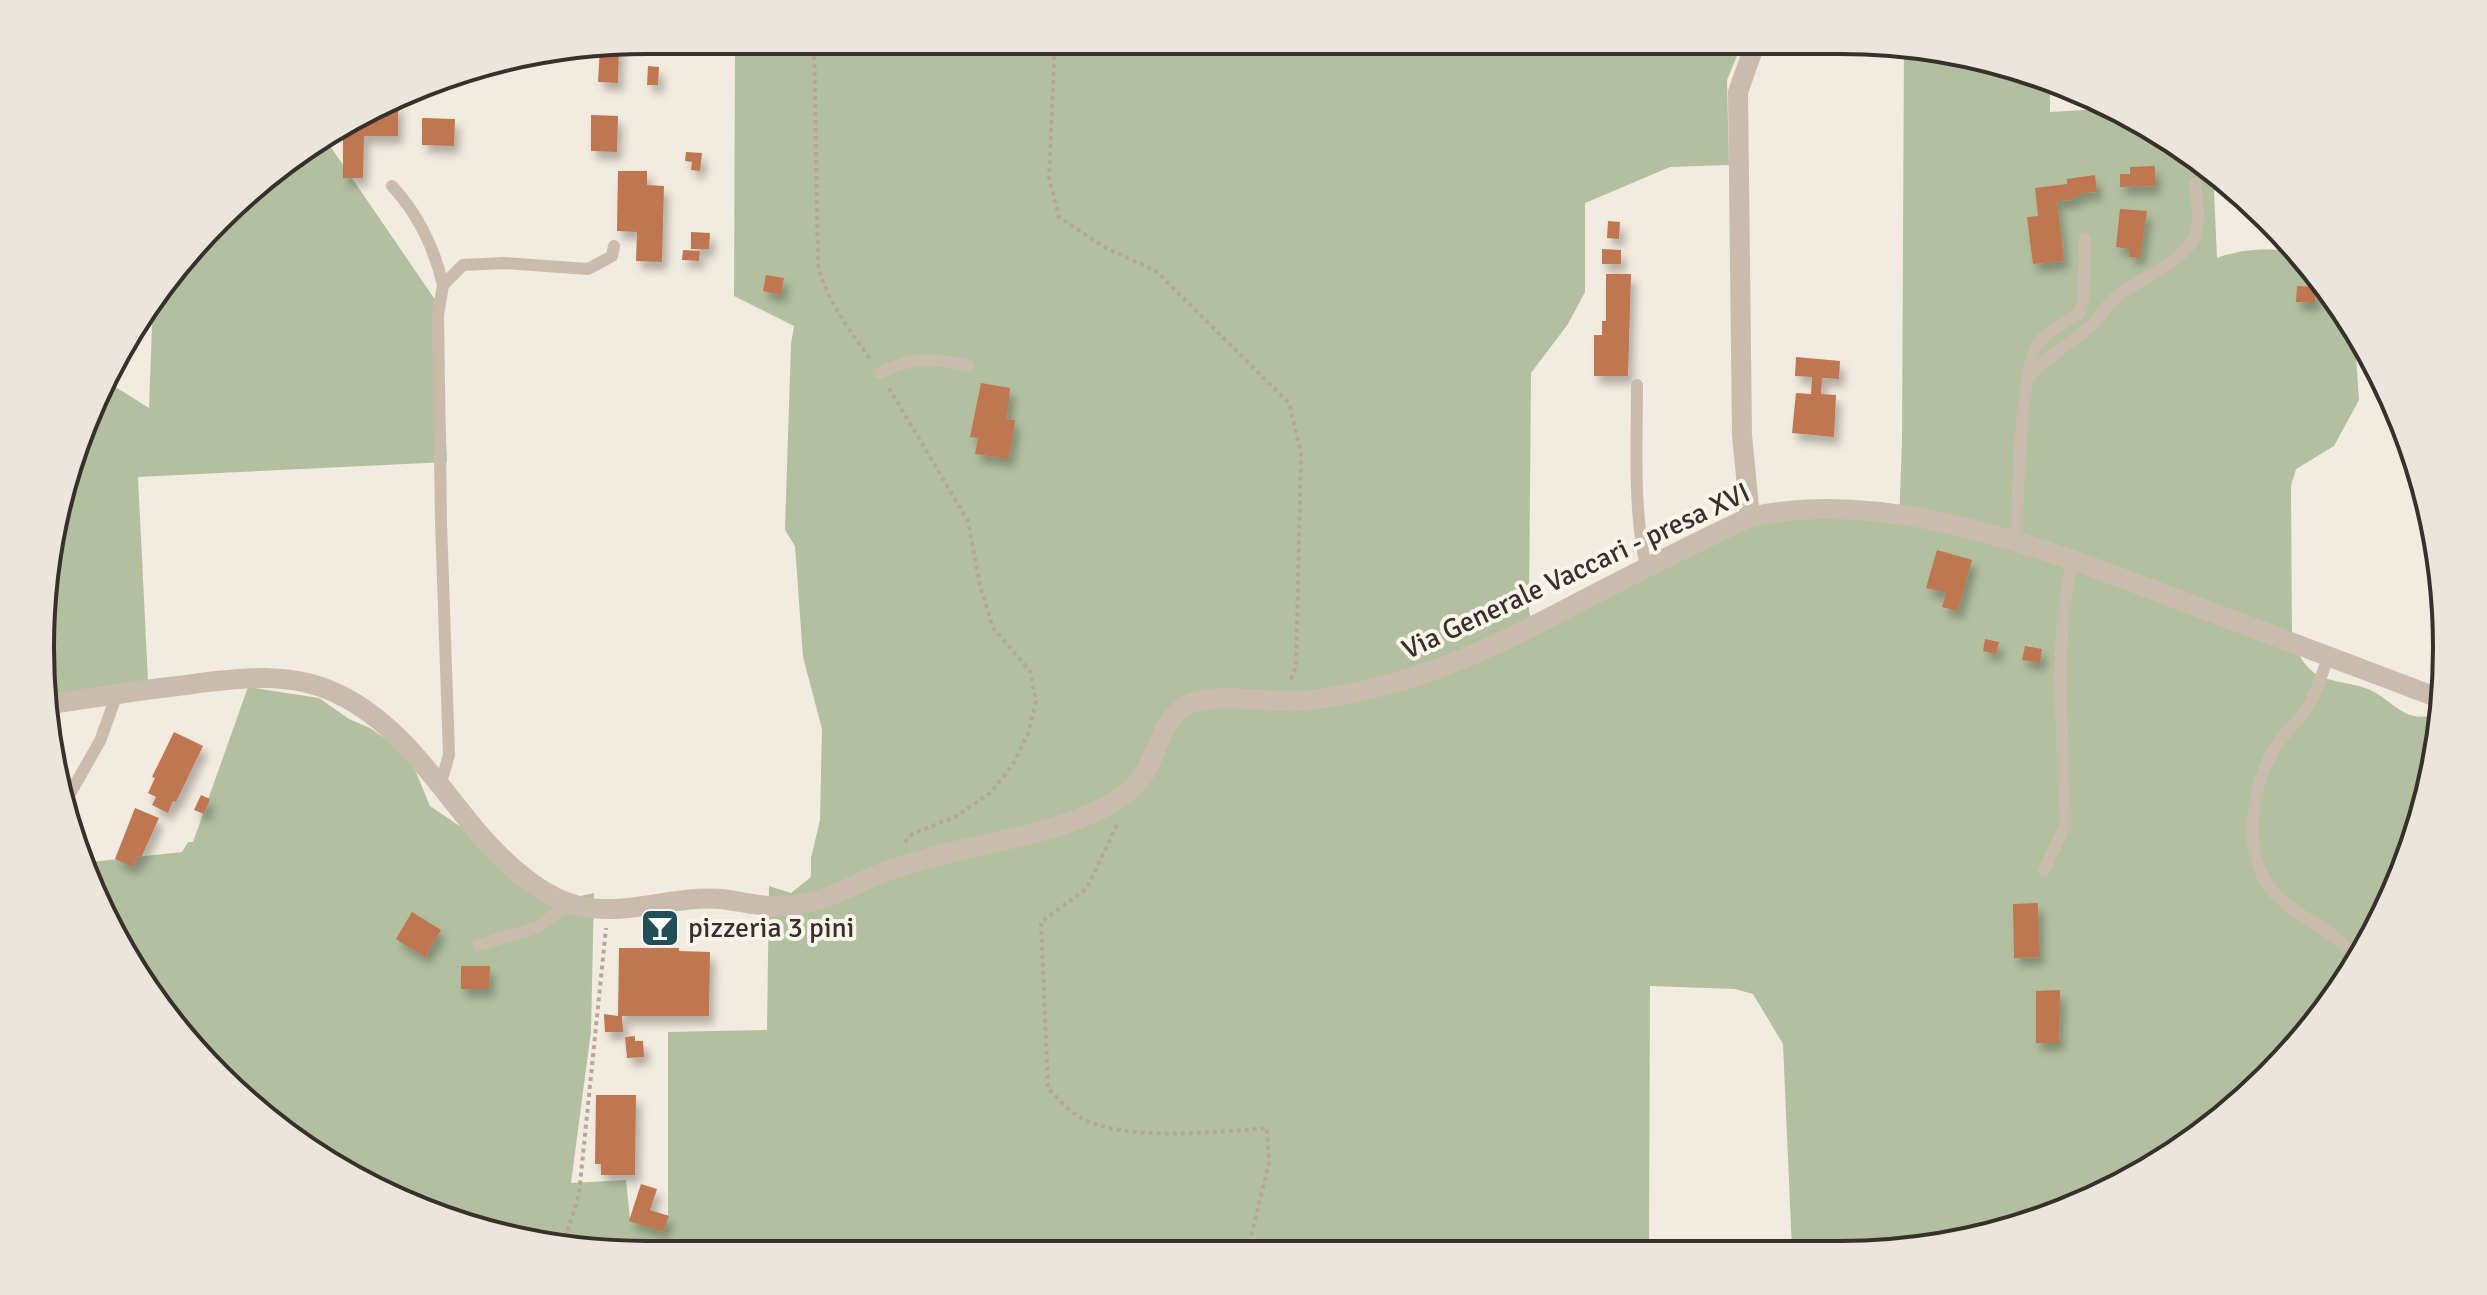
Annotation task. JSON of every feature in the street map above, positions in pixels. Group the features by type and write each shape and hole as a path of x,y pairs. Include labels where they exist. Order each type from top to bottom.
{"street":[{"path":"1750,517 1742,435 1738,92 1751,54"},
{"name":"Via Generale Vaccari - presa XVI","path":"57,703 231,679 269,677 302,682 338,694 375,718 416,756 475,830 517,872 569,903 607,910 721,899 759,906 791,906 832,898 896,869 1049,830 1115,801 1135,786 1147,770 1156,745 1170,722 1186,706 1213,698 1280,702 1352,694 1439,669 1530,628 1750,517 1777,511 1847,510 1960,525 2072,561 2431,695"}],"lane":[{"path":"2027,379 2045,359 2075,340 2095,322 2112,300 2184,251 2195,236 2198,203 2195,184"},
{"path":"392,186 411,207 437,259 443,285 438,315 438,347 449,755 440,786"},
{"path":"2016,542 2027,379 2034,348 2049,331 2080,312 2085,239"},
{"path":"443,285 463,265 504,263 588,269 612,256 614,246"},
{"path":"879,373 902,362 938,358 968,366"},
{"path":"1637,385 1638,507 1646,567"},
{"path":"2044,870 2065,826 2060,673 2063,613 2072,561"},
{"path":"2328,657 2307,707 2275,747 2261,773 2253,823 2261,875 2277,896 2338,941 2348,952"},
{"path":"72,791 100,741 117,694"},
{"path":"479,945 538,927 569,903"}],"path":[{"path":"814,54 818,265 821,277 849,328 906,412 968,521 980,586 993,628 1030,671 1036,701 1028,734 1012,766 990,793 955,817 912,834 900,847 896,869"},
{"path":"1054,54 1049,177 1059,217 1104,247 1156,271 1289,403 1301,453 1300,557 1296,668 1280,702"},
{"path":"1117,825 1087,888 1041,922 1048,1089 1080,1118 1129,1132 1202,1133 1267,1128 1269,1163 1250,1241"},
{"path":"566,1235 579,1194 600,1007 607,910"}],"green space":[{"path":"735,54 1738,54 1727,80 1729,165 1670,167 1585,203 1585,292 1568,324 1531,373 1529,611 1535,633 1759,520 1828,514 1899,524 1904,58 1955,65 2030,85 2050,93 2050,112 2090,110 2102,115 2169,154 2214,187 2217,258 2237,252 2280,250 2333,318 2356,356 2359,400 2334,446 2296,469 2291,486 2292,640 2303,662 2319,676 2368,689 2410,715 2429,716 2422,763 2402,838 2372,910 2333,977 2286,1039 2231,1094 2169,1141 2102,1180 2030,1210 1955,1230 1878,1240 1792,1241 1783,1044 1753,994 1735,989 1650,986 1649,1241 609,1240 532,1230 457,1210 385,1180 351,1161 318,1141 256,1094 201,1039 154,977 115,910 94,862 182,852 188,842 193,842 248,687 319,698 349,719 370,728 400,749 413,765 430,806 567,899 594,893 591,1031 571,1183 626,1180 630,1219 668,1215 668,1032 767,1030 769,886 791,893 811,877 811,858 820,820 822,729 803,657 795,546 785,530 794,326 734,296"},
{"path":"330,146 440,307 447,462 138,477 148,681 56,694 54,648 59,570 65,532 85,457 114,386 149,408 154,318 201,256 228,228 286,177"}],"building":[{"path":"619,55 618,83 598,82 600,56"},
{"path":"648,66 659,67 658,85 647,85"},
{"path":"398,109 398,136 364,136 363,178 343,178 343,139"},
{"path":"591,115 618,116 617,152 591,151"},
{"path":"422,118 455,119 454,146 422,145"},
{"path":"686,152 702,153 700,171 691,170 692,162 685,161"},
{"path":"2155,166 2155,186 2120,187 2120,174 2130,174 2130,167"},
{"path":"618,171 647,171 647,185 664,186 662,262 636,261 637,232 617,231"},
{"path":"2095,175 2097,192 2057,201 2064,261 2033,264 2027,217 2038,216 2035,188 2067,184 2067,179"},
{"path":"2120,209 2147,211 2140,258 2129,257 2130,249 2116,247"},
{"path":"1608,221 1620,222 1619,239 1607,238"},
{"path":"691,232 710,233 709,249 691,249"},
{"path":"1602,249 1621,250 1621,264 1602,264"},
{"path":"683,250 700,251 699,261 682,260"},
{"path":"1606,274 1631,274 1628,376 1594,376 1594,335 1602,335 1602,321 1606,321"},
{"path":"766,275 784,278 781,295 763,291"},
{"path":"2297,286 2311,287 2316,294 2315,303 2296,302"},
{"path":"1796,357 1840,361 1839,379 1822,378 1821,394 1836,395 1834,437 1792,433 1796,393 1811,394 1812,377 1795,376"},
{"path":"981,383 1010,388 1007,419 1015,420 1009,459 975,454 978,438 970,437"},
{"path":"1937,550 1972,560 1958,611 1942,607 1946,593 1926,588"},
{"path":"1985,639 1999,642 1996,654 1983,651"},
{"path":"2025,646 2042,649 2040,663 2022,660"},
{"path":"174,732 203,746 168,813 152,805 156,797 148,793 155,778 152,777"},
{"path":"201,795 210,799 204,814 194,810"},
{"path":"135,808 159,818 141,858 138,856 133,867 115,859"},
{"path":"2038,903 2039,957 2014,958 2013,904"},
{"path":"412,912 441,930 425,957 396,939"},
{"path":"619,948 679,948 679,951 710,952 709,1016 622,1016 623,1032 605,1032 604,1014 618,1016"},
{"path":"461,966 490,966 489,989 461,989"},
{"path":"2060,990 2059,1043 2036,1043 2036,991"},
{"path":"635,1036 635,1041 643,1041 644,1057 627,1058 625,1037"},
{"path":"596,1095 636,1095 635,1175 601,1175 601,1164 595,1164"},
{"path":"641,1184 657,1189 650,1210 669,1216 663,1232 629,1221"}],"place":[{"name":"pizzeria 3 pini","path":"660,928"}]}
